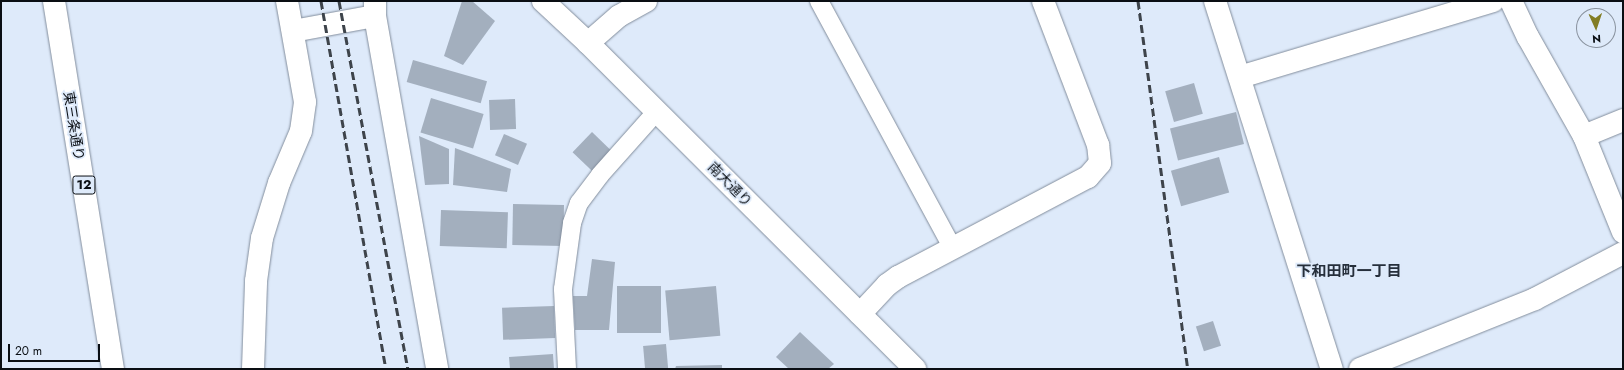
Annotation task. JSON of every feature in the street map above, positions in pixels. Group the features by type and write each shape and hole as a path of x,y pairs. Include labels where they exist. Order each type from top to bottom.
{"street":[{"name":"東三条通り","path":"54,1 113,369"},
{"path":"253,369 256,281 262,238 280,183 301,131 305,102 287,1"},
{"name":"南大通り","path":"543,1 588,42 915,369"},
{"path":"588,42 619,16 646,1"},
{"path":"860,314 887,285 952,247 1088,177 1100,163 1098,145 1043,1"},
{"path":"1214,1 1240,77 1332,369"},
{"path":"1240,77 1493,1"},
{"path":"1511,1 1528,37 1584,136 1623,232"},
{"path":"293,31 375,8 437,369"},
{"path":"1584,136 1623,120"},
{"path":"1360,369 1535,299 1623,253"}],"lane":[{"path":"819,1 952,247"},
{"path":"567,369 564,289 572,223 579,202 600,175 657,112"}],"building":[{"path":"462,1 472,1 495,21 463,65 444,56"},
{"path":"413,60 487,81 481,103 407,82"},
{"path":"1194,83 1203,114 1174,122 1165,91"},
{"path":"431,98 484,114 473,149 420,132"},
{"path":"515,99 516,129 490,130 489,100"},
{"path":"1236,112 1244,144 1178,160 1170,128"},
{"path":"592,132 612,151 593,172 573,152"},
{"path":"504,134 527,144 518,165 495,155"},
{"path":"419,136 449,149 449,184 425,185"},
{"path":"455,148 511,169 507,192 453,185"},
{"path":"1219,157 1229,193 1181,206 1171,171"},
{"path":"513,204 564,205 563,246 512,245"},
{"path":"441,210 508,212 507,248 440,246"},
{"path":"592,259 615,262 609,330 575,330 573,296 587,296"},
{"path":"617,286 661,286 661,333 617,333"},
{"path":"716,286 720,336 670,340 665,290"},
{"path":"554,306 555,338 503,340 502,308"},
{"path":"1213,321 1221,346 1204,351 1196,327"},
{"path":"800,332 834,364 828,369 789,369 776,357"},
{"path":"666,344 668,369 645,369 643,346"},
{"path":"553,354 554,369 510,369 509,357"},
{"path":"722,365 722,369 675,369 676,366"}],"railway":[{"path":"321,1 386,369"},
{"path":"339,1 408,369"},
{"path":"1138,1 1188,369"}],"district":[{"name":"下和田町一丁目","path":"1349,272"}]}
